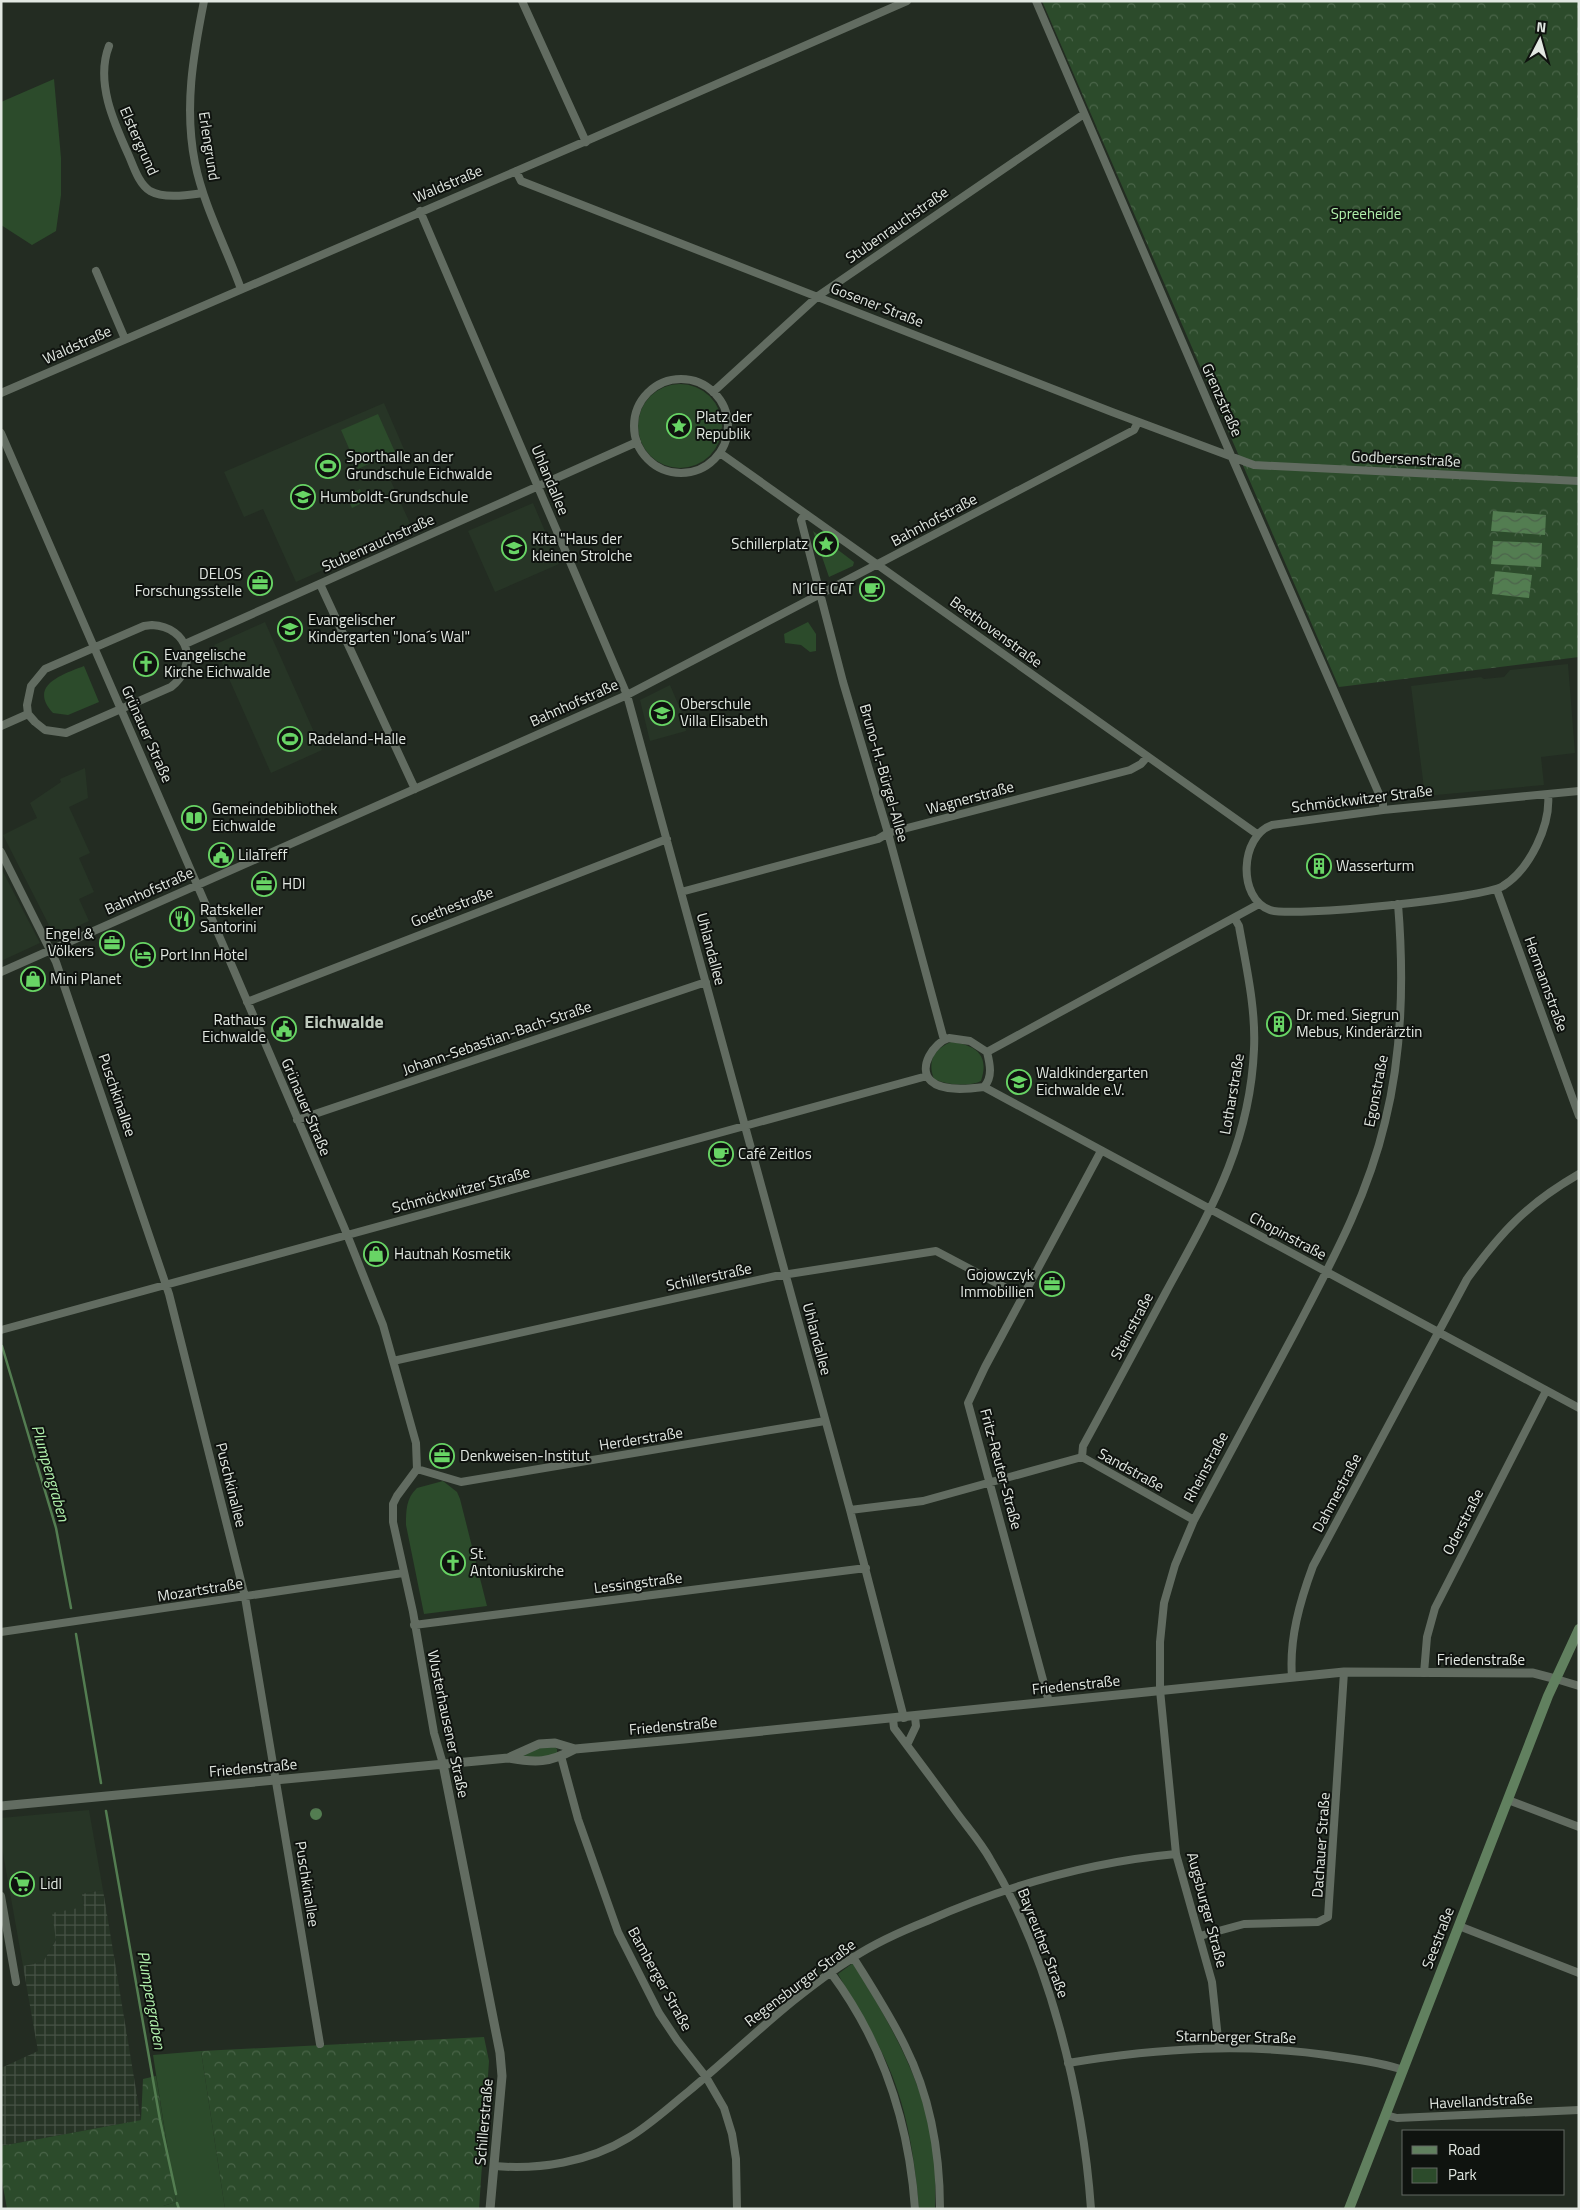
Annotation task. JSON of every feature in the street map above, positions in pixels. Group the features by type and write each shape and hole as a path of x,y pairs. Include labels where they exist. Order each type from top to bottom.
{"main road":[{"name":"Seestraße","path":"1349,2209 1508,1800 1556,1679 1579,1629"}],"street":[{"name":"Erlengrund","path":"204,1 192,63 189,106 195,164 203,193 241,288"},
{"path":"522,1 586,142"},
{"name":"Waldstraße","path":"1,393 420,211 586,142 906,1"},
{"name":"Grenzstraße","path":"1036,1 1383,803 1384,810"},
{"name":"Elstergrund","path":"108,46 104,58 108,104 128,155 145,187 154,193 166,195 203,193"},
{"name":"Stubenrauchstraße","path":"713,392 818,296 1084,114"},
{"name":"Gosener Straße","path":"516,171 521,181 1234,459"},
{"name":"Uhlandallee","path":"420,211 628,694 866,1568 904,1718"},
{"path":"96,271 126,339"},
{"path":"682,379 702,384 713,392 725,408 728,424 725,444 720,453 702,468 692,472 673,473 649,461 636,442 634,427 636,412 640,403 652,389 666,381 682,379"},
{"name":"Bahnhofstraße","path":"1,972 628,694 1134,430 1138,422"},
{"name":"Grünauer Straße","path":"1,433 197,884 383,1325 416,1443 417,1469"},
{"name":"Stubenrauchstraße","path":"185,644 538,488 636,442"},
{"name":"Beethovenstraße","path":"720,453 1257,834"},
{"name":"Godbersenstraße","path":"1234,459 1267,467 1579,481"},
{"name":"Bruno-H.-Bürgel-Allee","path":"805,514 801,520 843,682 888,833 944,1040"},
{"path":"320,584 415,789"},
{"path":"152,624 171,629 180,636 185,644 187,664 186,671 180,681 172,687 121,710 66,733 45,730 28,714 28,695 36,679 45,669 94,647 152,624"},
{"path":"1,726 28,714"},
{"name":"Wagnerstraße","path":"681,892 878,839 888,833 1130,770 1141,764 1147,757"},
{"name":"Schmöckwitzer Straße","path":"1257,834 1266,827 1279,823 1384,810 1579,791"},
{"path":"1257,834 1248,854 1248,876 1253,896 1259,904 1278,913 1300,913 1398,904 1497,890 1517,875 1531,858 1541,831 1548,794"},
{"name":"Goethestraße","path":"247,1002 667,839"},
{"name":"Puschkinallee","path":"1,852 51,949 102,1093 166,1285 245,1597 320,2044"},
{"name":"Hermannstraße","path":"1497,890 1579,1116"},
{"path":"987,1052 1235,919 1259,904"},
{"name":"Egonstraße","path":"1326,1272 1362,1197 1390,1102 1401,1014 1402,956 1398,904"},
{"name":"Lotharstraße","path":"1211,1210 1235,1155 1250,1095 1254,1049 1251,996 1239,926 1235,919"},
{"name":"Johann-Sebastian-Bach-Straße","path":"297,1120 706,982"},
{"path":"959,1038 970,1041 987,1052 990,1068 989,1079 984,1087 971,1089 939,1086 927,1076 926,1064 930,1054 944,1040 959,1038"},
{"name":"Schmöckwitzer Straße","path":"1,1330 927,1076"},
{"name":"Chopinstraße","path":"984,1087 1579,1408"},
{"name":"Fritz-Reuter-Straße","path":"1049,1702 969,1399 1101,1151"},
{"name":"Dahmestraße","path":"1292,1677 1291,1666 1296,1623 1304,1591 1314,1566 1466,1279 1493,1243 1531,1205 1579,1174"},
{"name":"Steinstraße","path":"1082,1457 1087,1440 1211,1210"},
{"name":"Schillerstraße","path":"394,1361 785,1275 936,1251 1023,1297"},
{"name":"Rheinstraße","path":"1160,1690 1160,1642 1164,1603 1175,1565 1194,1520 1326,1272"},
{"name":"Oderstraße","path":"1424,1673 1427,1637 1439,1600 1546,1391"},
{"name":"Herderstraße","path":"417,1469 461,1482 825,1421"},
{"path":"850,1510 923,1501 1082,1457"},
{"name":"Sandstraße","path":"1082,1457 1194,1520"},
{"name":"Wusterhausener Straße","path":"417,1469 394,1504 393,1522 403,1573 407,1582 434,1733 443,1764 496,2037"},
{"name":"Lessingstraße","path":"414,1625 866,1568"},
{"name":"Mozartstraße","path":"1,1632 403,1573"},
{"name":"Friedenstraße","path":"508,1758 539,1744 554,1743 575,1748 915,1717 1344,1672 1533,1674 1579,1686"},
{"name":"Dachauer Straße","path":"1200,1936 1244,1924 1318,1922 1328,1917 1344,1672"},
{"name":"Augsburger Straße","path":"1160,1690 1176,1854 1212,1982 1219,2048"},
{"path":"907,1745 916,1726 915,1717"},
{"name":"Bayreuther Straße","path":"893,1719 894,1728 990,1858 1008,1890 1046,1982 1068,2063 1087,2161 1091,2209"},
{"name":"Friedenstraße","path":"1,1806 508,1758 535,1762 561,1756 575,1748"},
{"name":"Bamberger Straße","path":"561,1756 578,1819 618,1932 659,2013 706,2077 724,2108 732,2135 736,2159 737,2209"},
{"path":"1508,1800 1579,1827"},
{"name":"Regensburger Straße","path":"494,2166 531,2167 570,2161 615,2144 644,2128 831,1973 853,1957 895,1935 944,1913 1060,1874 1109,1863 1176,1854"},
{"path":"1,1896 16,1982"},
{"path":"1459,1926 1579,1973"},
{"path":"853,1957 906,2047 916,2072 939,2161 940,2209"},
{"path":"831,1973 868,2034 884,2065 893,2090 908,2145 915,2209"},
{"name":"Schillerstraße","path":"490,2209 502,2076 500,2053 496,2037"},
{"name":"Starnberger Straße","path":"1068,2063 1135,2053 1219,2048 1296,2051 1369,2062 1403,2070"},
{"name":"Havellandstraße","path":"1386,2116 1397,2118 1579,2110"}],"shaded area":[{"name":"Humboldt-Grundschule","path":"384,403 407,456 384,466 413,530 296,582 263,509 244,517 224,472"},
{"name":"Kita \"Haus der kleinen Strolche","path":"533,503 559,564 495,592 468,531"},
{"path":"265,622 322,750 271,773 214,645"},
{"path":"1568,664 1575,753 1541,757 1544,785 1425,796 1411,686 1481,677 1484,679 1504,677 1510,670"},
{"name":"Oberschule Villa Elisabeth","path":"670,685 684,718 686,731 650,741 640,700"},
{"path":"85,768 88,798 69,807 90,853 79,858 94,892 79,899 89,921 58,935 53,933 3,835 37,818 30,803 61,782 60,779"},
{"path":"1,868 40,943 1,961"},
{"path":"89,1810 103,1890 82,1894 84,1907 56,1940 43,1962 23,1966 1,1842 1,1818"},
{"path":"103,1890 141,2120 1,2146 1,2068 38,2051 23,1966 43,1962 56,1940 52,1913 84,1907 82,1894"}],"green space":[{"name":"Spreeheide","path":"1042,1 1579,1 1579,657 1339,687"},
{"path":"54,79 61,158 61,195 56,231 32,245 1,225 1,102"},
{"name":"Platz der Republik","path":"672,384 688,384 704,391 715,402 722,418 719,442 710,456 704,461 688,468 672,468 656,461 645,450 638,434 638,418 645,402 656,391"},
{"path":"378,414 395,452 358,469 341,430"},
{"path":"360,489 366,501 352,508 346,496"},
{"path":"813,531 854,562 853,566 829,577"},
{"path":"808,622 816,634 816,651 810,652 801,645 785,643 784,634"},
{"path":"84,666 99,702 68,715 53,713 46,703 44,695 46,688 59,677"},
{"path":"951,1042 960,1043 973,1049 982,1058 983,1072 981,1081 970,1084 958,1084 945,1083 934,1079 931,1067 934,1056 940,1048"},
{"path":"443,1481 457,1492 460,1499 487,1606 424,1614 406,1525 407,1510 409,1500 417,1488"},
{"path":"554,1746 557,1749 557,1753 546,1758 519,1757 528,1749"},
{"path":"853,1963 881,2010 906,2058 925,2109 935,2163 935,2209 919,2209 910,2137 896,2085 878,2044 838,1974"},
{"path":"484,2037 489,2061 479,2209 225,2209 201,2051"},
{"path":"201,2051 225,2209 163,2209 163,2206 176,2202 153,2055"},
{"path":"156,2076 176,2202 163,2206 163,2209 7,2209 1,2175 1,2146 141,2120 143,2079"}],"water":[{"path":"1493,511 1546,515 1545,535 1491,531"},
{"path":"1493,541 1542,543 1541,567 1491,564"},
{"path":"1495,571 1532,575 1529,598 1492,594"},
{"path":"316,1808 322,1814 316,1820 310,1814"}],"waterway":[{"name":"Plumpengraben","path":"2,1346 56,1528 71,1608"},
{"name":"Plumpengraben","path":"76,1634 101,1783"},
{"name":"Plumpengraben","path":"106,1811 160,2120 176,2194"},
{"name":"Plumpengraben","path":"177,2203 179,2209"}],"place":[{"name":"Platz der Republik","path":"679,426"},
{"name":"Sporthalle an der Grundschule Eichwalde","path":"328,466"},
{"name":"Humboldt-Grundschule","path":"303,497"},
{"name":"Schillerplatz","path":"826,544"},
{"name":"Kita \"Haus der kleinen Strolche","path":"514,548"},
{"name":"DELOS Forschungsstelle","path":"260,583"},
{"name":"N´ICE CAT","path":"872,589"},
{"name":"Evangelischer Kindergarten \"Jona´s Wal\"","path":"290,629"},
{"name":"Evangelische Kirche Eichwalde","path":"146,664"},
{"name":"Oberschule Villa Elisabeth","path":"662,713"},
{"name":"Radeland-Halle","path":"290,739"},
{"name":"Gemeindebibliothek Eichwalde","path":"194,818"},
{"name":"LilaTreff","path":"221,855"},
{"name":"Wasserturm","path":"1319,866"},
{"name":"HDI","path":"264,884"},
{"name":"Ratskeller Santorini","path":"182,919"},
{"name":"Engel & Völkers","path":"112,943"},
{"name":"Port Inn Hotel","path":"143,955"},
{"name":"Mini Planet","path":"33,979"},
{"name":"Dr. med. Siegrun Mebus, Kinderärztin","path":"1279,1024"},
{"name":"Rathaus Eichwalde","path":"284,1029"},
{"name":"Waldkindergarten Eichwalde e.V.","path":"1019,1082"},
{"name":"Café Zeitlos","path":"721,1154"},
{"name":"Hautnah Kosmetik","path":"376,1254"},
{"name":"Gojowczyk Immobillien","path":"1052,1284"},
{"name":"Denkweisen-Institut","path":"442,1456"},
{"name":"St. Antoniuskirche","path":"453,1563"},
{"name":"Lidl","path":"22,1884"}],"district":[{"name":"Eichwalde","path":"344,1022"}]}
